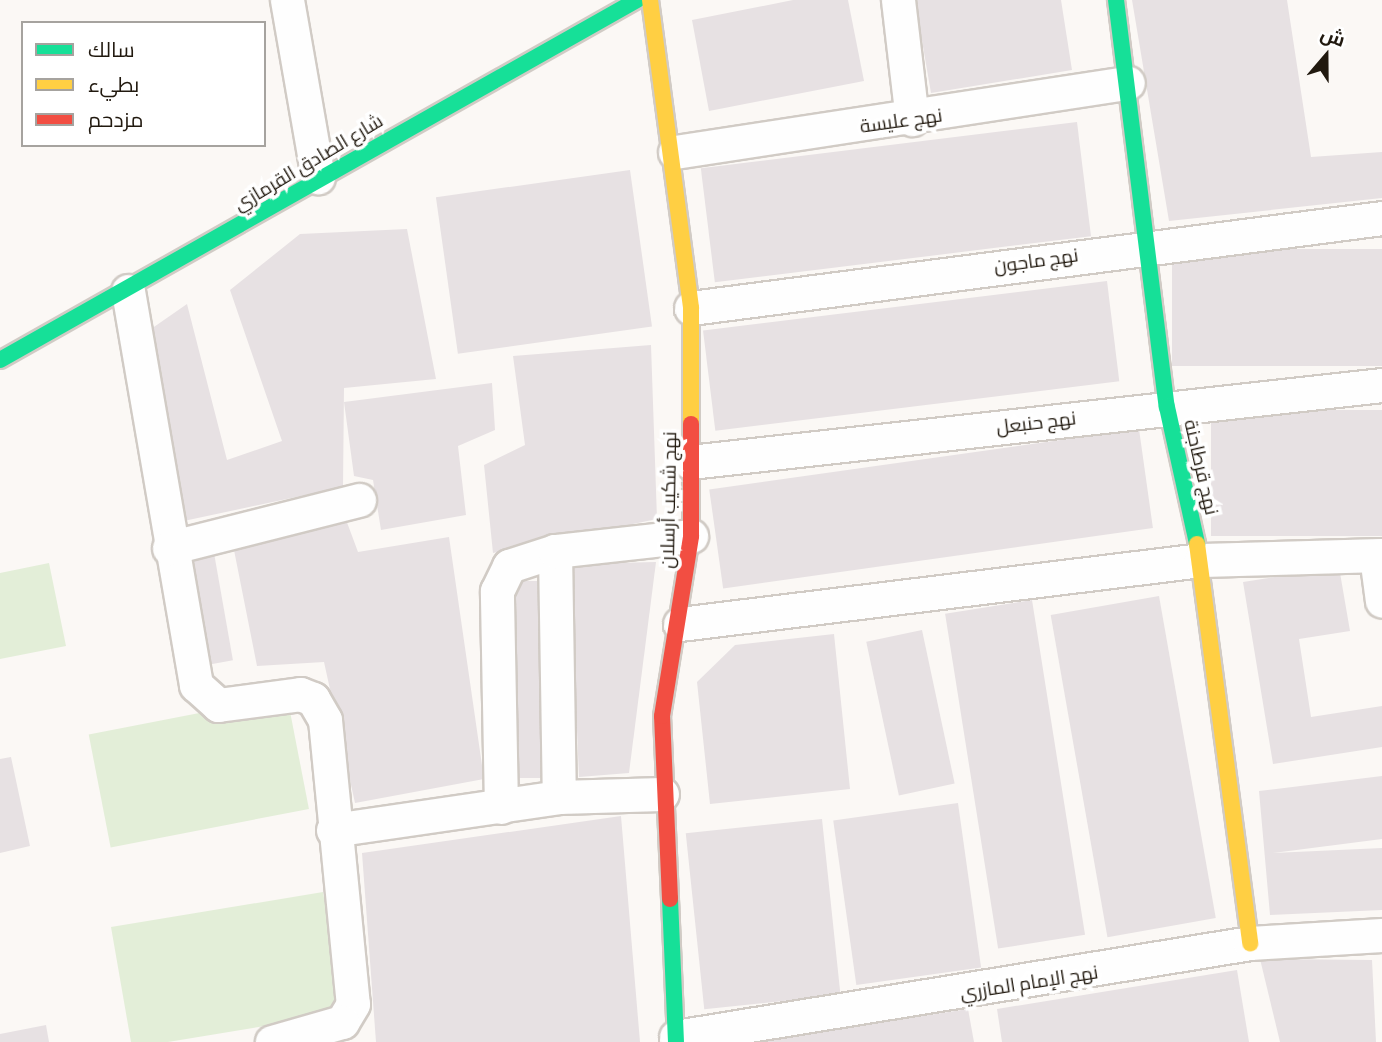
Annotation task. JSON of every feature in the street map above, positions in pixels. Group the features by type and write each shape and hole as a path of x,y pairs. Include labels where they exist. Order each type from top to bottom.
{"street":[{"path":"287,0 318,177"},
{"name":"شارع الصادق القرمازي","path":"0,360 128,290 318,177 637,0"},
{"name":"نهج شكيب أرسلان","path":"650,0 675,152 691,308 691,536 680,624 662,716 662,794 676,1039"},
{"path":"898,0 912,119"},
{"name":"نهج قرطاجنة","path":"1116,0 1167,407 1201,560 1250,943"},
{"name":"نهج عليسة","path":"675,152 912,119 1128,83"},
{"name":"نهج ماجون","path":"691,308 1147,244 1382,218"},
{"path":"128,290 169,548 202,697 227,705 300,694 319,708 354,1004 342,1022 320,1032 272,1042"},
{"name":"نهج حنبعل","path":"690,462 1382,385"},
{"path":"169,548 359,499"},
{"path":"501,807 497,590 509,566 555,551 691,536"},
{"path":"555,551 559,797"},
{"path":"680,624 1201,560 1379,555 1382,601"},
{"path":"333,830 559,797 662,794"},
{"name":"نهج الإمام المازري","path":"676,1039 1250,943 1382,935"}],"green space":[{"path":"49,563 66,646 0,659 0,573"},
{"path":"287,696 309,809 111,847 89,735"},
{"path":"323,892 344,1013 168,1042 131,1042 111,927"}],"building":[{"path":"793,0 848,0 864,81 709,111 692,20"},
{"path":"915,0 1061,0 1072,70 931,93"},
{"path":"1132,0 1287,0 1311,157 1382,152 1382,198 1169,221"},
{"path":"1077,122 1091,236 715,282 701,168"},
{"path":"630,170 652,326 458,354 436,197"},
{"path":"407,229 436,379 344,388 343,487 179,522 151,329 187,304 227,460 282,441 230,290 300,234"},
{"path":"1172,249 1382,249 1382,366 1172,366"},
{"path":"1107,281 1119,381 715,431 703,331"},
{"path":"651,345 657,519 493,553 484,465 525,445 513,356"},
{"path":"492,383 495,430 458,446 466,515 381,530 373,480 354,476 344,402"},
{"path":"1211,410 1382,410 1382,536 1211,536"},
{"path":"1139,429 1153,528 723,588 709,489"},
{"path":"345,517 358,552 449,537 484,779 355,803 324,662 257,666 233,545"},
{"path":"214,553 233,660 208,665 189,557"},
{"path":"656,562 629,773 579,777 570,564"},
{"path":"1339,567 1350,631 1299,639 1311,717 1382,706 1382,747 1273,764 1243,582"},
{"path":"516,581 541,581 541,778 516,778"},
{"path":"1159,596 1216,918 1107,937 1051,615"},
{"path":"1032,600 1085,935 998,949 945,614"},
{"path":"922,630 955,784 899,795 866,642"},
{"path":"834,634 850,789 710,804 697,682 735,645"},
{"path":"11,757 30,846 0,853 0,759"},
{"path":"1382,776 1382,839 1273,853 1382,848 1382,910 1270,915 1259,791"},
{"path":"958,803 981,967 856,985 833,821"},
{"path":"621,816 640,1042 376,1042 362,853"},
{"path":"822,819 841,995 704,1009 686,833"},
{"path":"1260,959 1372,960 1376,1042 1280,1042"},
{"path":"1237,970 1249,1042 1002,1042 997,1009"},
{"path":"968,1009 974,1042 765,1042 765,1040"},
{"path":"46,1025 49,1042 0,1042 0,1034"}],"traffic: fast":[{"path":"0,360 637,0"},
{"path":"1116,0 1167,407 1197,544"},
{"path":"670,899 676,1042"}],"traffic: slow":[{"path":"650,0 691,308 691,424"},
{"path":"1197,544 1250,943"}],"traffic: jam":[{"path":"670,899 662,716 691,536 691,424"}]}
